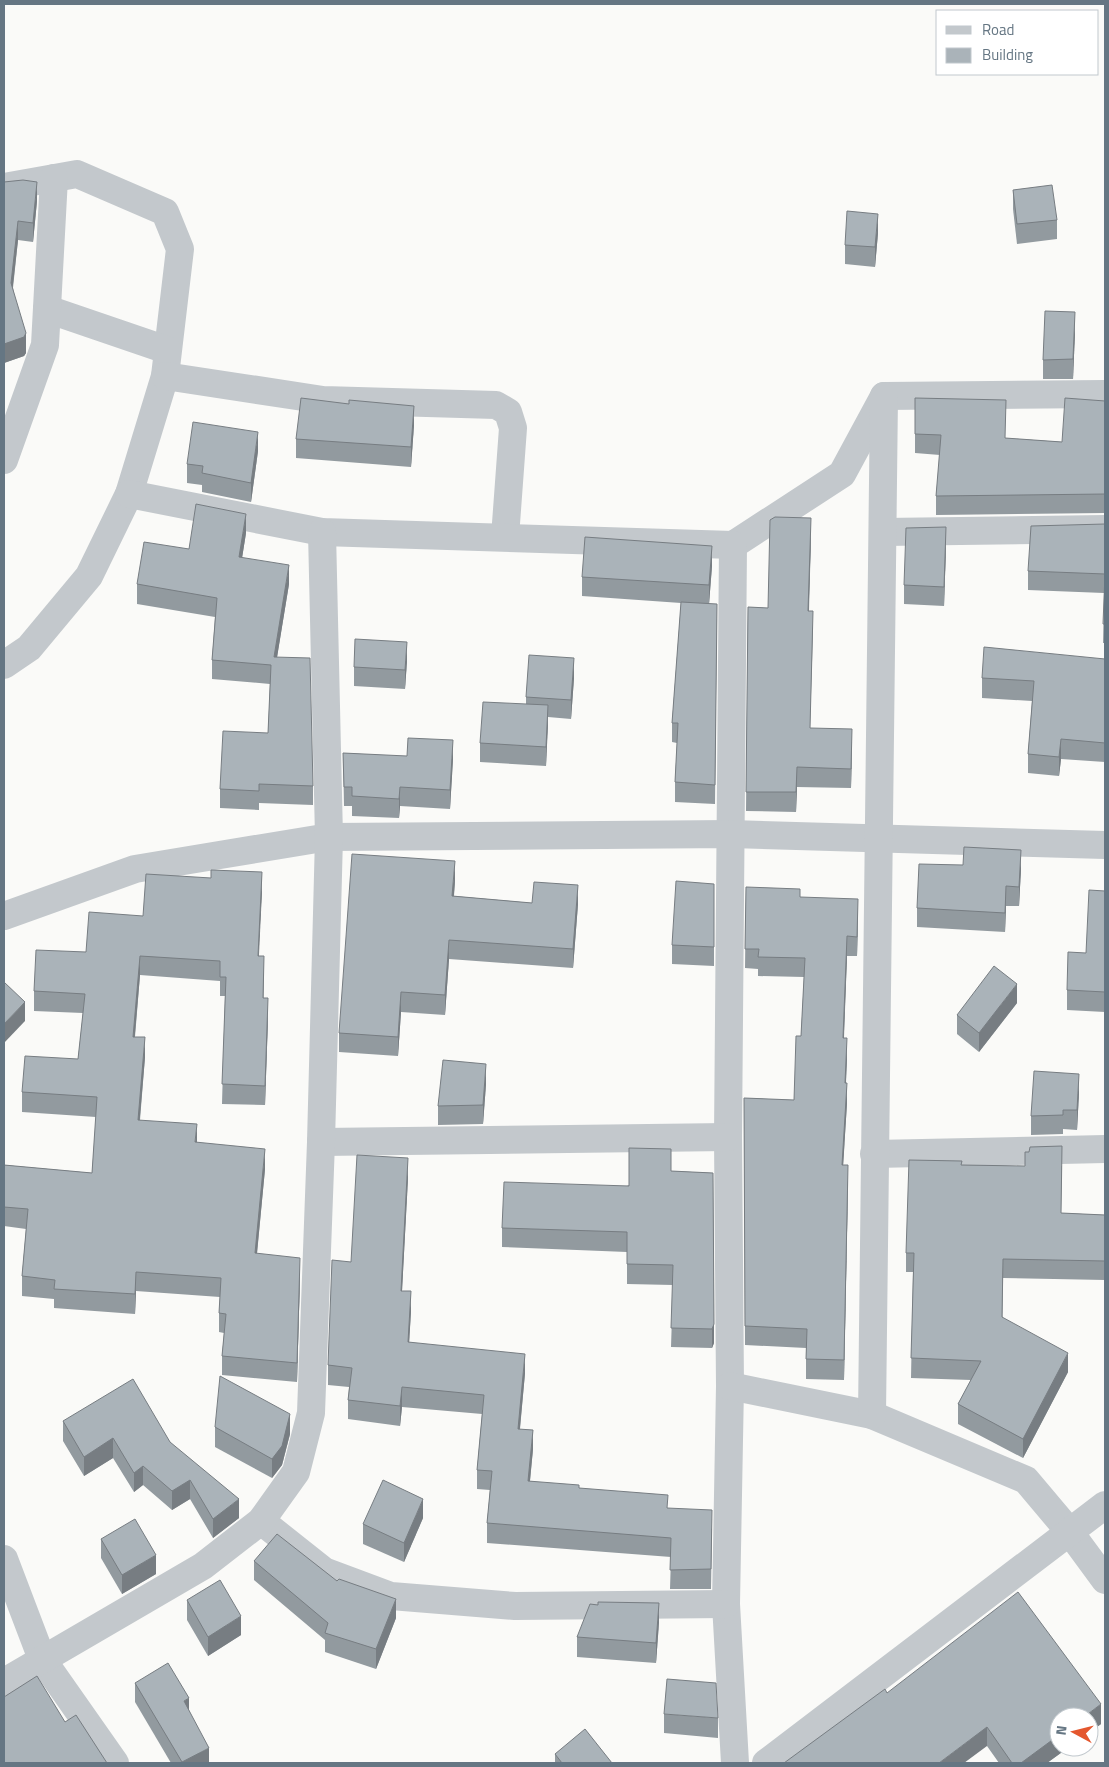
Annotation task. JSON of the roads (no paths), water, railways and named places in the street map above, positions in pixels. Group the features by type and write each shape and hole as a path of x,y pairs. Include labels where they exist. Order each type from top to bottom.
{"street":[{"path":"4,187 77,174 164,212 180,250 166,363 129,494 89,576 29,648 4,665"},
{"path":"4,460 46,345 54,178"},
{"path":"47,309 166,363 323,400 496,405 508,412 513,428 505,537"},
{"path":"884,396 1105,394"},
{"path":"129,494 322,532 733,545 842,474 884,396"},
{"path":"872,1415 884,396"},
{"path":"883,532 1105,529"},
{"path":"4,1682 203,1566 261,1521 296,1472 312,1412 321,1142 329,837 322,532"},
{"path":"733,545 728,1137 730,1386 726,1604 735,1763"},
{"path":"4,916 134,869 329,837 731,834 1105,845"},
{"path":"321,1142 728,1137"},
{"path":"874,1154 1105,1149"},
{"path":"730,1386 872,1415 1026,1480 1069,1531 1105,1580"},
{"path":"766,1763 1105,1505"},
{"path":"261,1521 324,1571 391,1596 515,1606 726,1604"},
{"path":"4,1559 42,1659 115,1763"}]}
